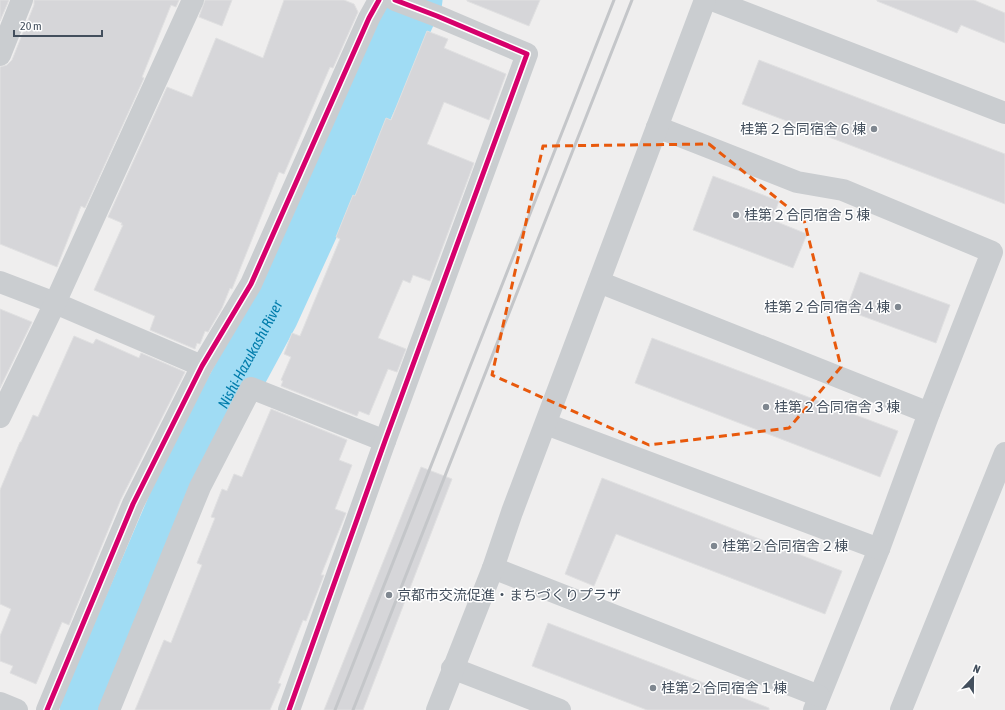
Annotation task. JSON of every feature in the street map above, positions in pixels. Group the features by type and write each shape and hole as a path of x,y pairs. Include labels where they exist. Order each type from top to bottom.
{"street":[{"path":"0,55 22,0"},
{"path":"0,417 55,303 193,0"},
{"path":"47,710 133,504 202,366 251,284 369,18 379,0"},
{"path":"289,710 385,441 528,54 441,8 395,0"},
{"path":"437,710 452,668 493,568 512,512 704,0"},
{"path":"712,0 1005,113"},
{"path":"493,568 817,703 879,549 929,414 992,252 842,190 797,182 657,127"},
{"path":"0,282 55,303 202,366"},
{"path":"599,282 929,414"},
{"path":"109,710 200,487 251,388 385,441"},
{"path":"546,424 879,549"},
{"path":"900,710 1005,453"},
{"path":"452,668 560,710"},
{"path":"0,702 17,710"}],"highlighted area":[{"path":"709,144 804,220 841,367 789,428 649,445 492,375 543,146"}],"building":[{"path":"0,0 9,0 0,21"},
{"path":"34,0 179,0 176,7 171,5 142,77 144,78 85,208 81,206 57,267 0,244 0,67 7,65 12,60 34,5"},
{"path":"205,0 232,0 222,26 199,17"},
{"path":"284,0 344,0 354,4 358,12 333,68 330,67 284,174 279,172 232,289 230,288 222,308 208,332 205,331 200,344 197,343 195,349 150,330 155,316 94,290 123,225 121,225 122,223 108,217 167,87 192,97 216,38 263,58"},
{"path":"467,0 540,0 529,26"},
{"path":"877,0 974,0 1005,13 1005,43 961,25 957,33"},
{"path":"427,31 448,39 444,48 506,74 489,120 444,102 427,144 474,163 430,281 413,275 410,283 403,280 378,338 406,349 397,372 388,369 369,415 359,411 357,416 281,386 283,381 281,380 291,357 284,354 292,333 300,336 340,239 336,237 353,195 355,196 386,118 391,120"},
{"name":"桂第２合同宿舎６棟","path":"759,60 1005,154 1005,204 742,104"},
{"name":"桂第２合同宿舎５棟","path":"713,176 779,201 772,220 807,234 793,268 693,230"},
{"name":"桂第２合同宿舎４棟","path":"860,272 950,305 936,343 846,310"},
{"path":"0,309 32,322 0,388"},
{"path":"74,336 93,344 96,339 139,358 141,353 185,372 121,499 69,625 62,622 36,684 10,673 13,666 0,661 0,636 11,609 0,604 0,490 20,442 33,415 38,417"},
{"name":"桂第２合同宿舎３棟","path":"652,338 898,431 880,477 635,383"},
{"path":"271,409 347,440 339,460 352,465 335,509 346,513 321,575 324,575 306,621 303,620 278,683 281,684 270,710 135,710 164,640 171,643 202,565 197,563 215,518 211,517 222,489 227,491 234,474 242,477"},
{"name":"京都市交流促進・まちづくりプラザ","path":"421,467 452,479 363,710 324,710"},
{"name":"桂第２合同宿舎２棟","path":"602,478 842,571 825,614 616,534 594,586 565,574"},
{"name":"桂第２合同宿舎１棟","path":"548,623 769,708 769,710 647,710 532,666"}],"waterway":[{"name":"Nishi-Hazukashi River","path":"86,710 191,465 272,315 416,0"}],"railway":[{"path":"335,710 614,0"},
{"path":"353,710 632,0"}],"cycle path":[{"path":"47,710 133,504 202,366 251,284 369,18 379,0"},
{"path":"289,710 385,441 527,54 395,0"}],"place":[{"name":"桂第２合同宿舎６棟","path":"874,129"},
{"name":"桂第２合同宿舎５棟","path":"736,215"},
{"name":"桂第２合同宿舎４棟","path":"898,307"},
{"name":"桂第２合同宿舎３棟","path":"766,407"},
{"name":"桂第２合同宿舎２棟","path":"714,546"},
{"name":"京都市交流促進・まちづくりプラザ","path":"389,595"},
{"name":"桂第２合同宿舎１棟","path":"653,688"}]}
